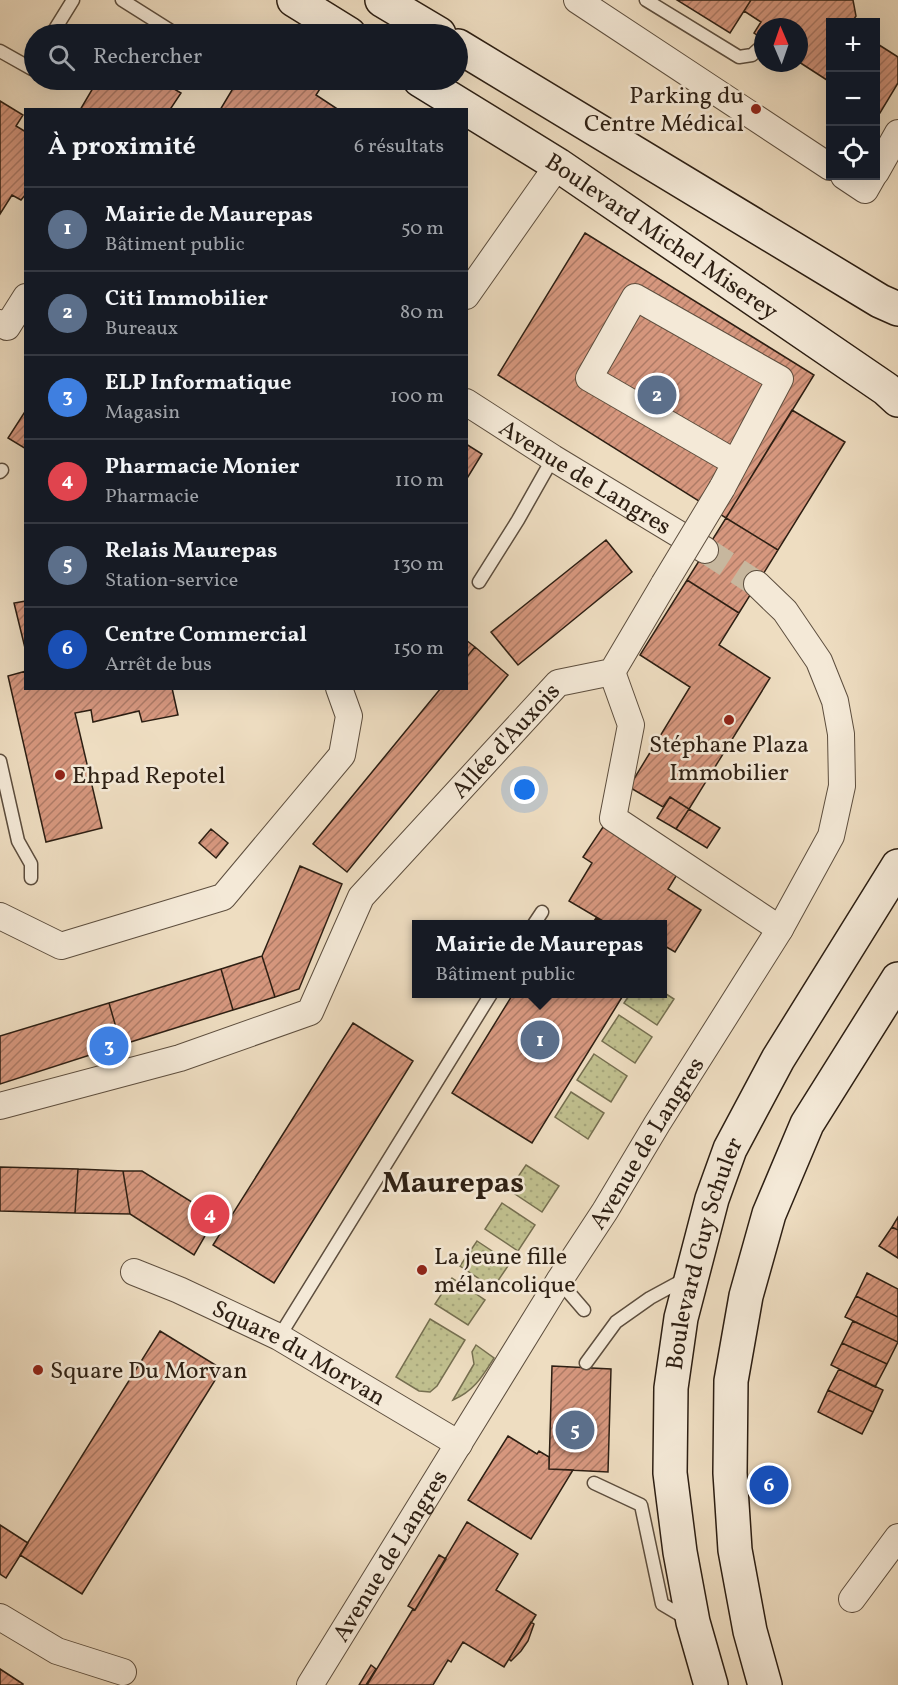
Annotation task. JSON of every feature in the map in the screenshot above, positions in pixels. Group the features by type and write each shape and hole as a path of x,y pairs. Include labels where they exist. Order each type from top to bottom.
{"street":[{"path":"294,0 333,24"},
{"path":"382,0 422,24"},
{"path":"592,6 826,164"},
{"path":"468,52 880,301 898,309"},
{"name":"Boulevard Michel Miserey","path":"436,90 465,108"},
{"name":"Boulevard Michel Miserey","path":"468,110 558,165 886,389 898,400"},
{"path":"880,164 898,133"},
{"path":"468,293 558,165"},
{"path":"734,462 589,378 635,297 786,382 734,462 722,488 612,672 631,725 613,818 780,929"},
{"path":"2,329 24,300"},
{"name":"Avenue de Langres","path":"468,403 705,550"},
{"name":"Avenue de Langres","path":"310,1685 559,1281 780,929 831,836 842,786 841,734 835,701 819,661 785,611 757,584"},
{"name":"Allée d'Auxois","path":"0,1106 180,1058 310,1012 361,897 558,683 612,672"},
{"path":"0,916 61,946 223,897 342,755 349,716 340,690"},
{"name":"Boulevard Guy Schuler","path":"711,1685 693,1622 680,1552 670,1473 671,1388 681,1318 712,1199 730,1149 778,1059 898,866"},
{"name":"Boulevard Guy Schuler","path":"765,1685 750,1631 735,1550 730,1473 731,1381 746,1296 769,1214 807,1124 898,979"},
{"name":"Square du Morvan","path":"134,1272 179,1290 279,1337 459,1444"},
{"path":"852,1599 898,1537"},
{"path":"0,1617 57,1651 123,1672"}],"lane":[{"path":"58,24 72,0"},
{"path":"122,0 160,24"},
{"path":"646,0 739,57 754,54"},
{"path":"0,51 24,64"},
{"path":"479,582 553,458"},
{"path":"0,761 18,841 31,864 31,878"},
{"path":"537,920 542,912"},
{"path":"279,1337 488,998"},
{"path":"586,1363 616,1322 650,1298 691,1276"},
{"path":"559,1281 584,1310"},
{"path":"594,1483 641,1505 662,1604 693,1622"}],"shaded area":[{"path":"667,995 674,999 657,1025 624,1003 627,998 667,998"},
{"path":"619,1015 652,1037 635,1063 602,1041"},
{"path":"594,1054 627,1076 611,1102 577,1080"},
{"path":"571,1092 604,1113 588,1139 555,1117"},
{"path":"526,1165 559,1186 542,1212 509,1190"},
{"path":"502,1203 535,1225 518,1251 485,1229"},
{"path":"477,1241 510,1263 493,1288 460,1266"},
{"path":"452,1278 485,1300 468,1325 435,1304"},
{"path":"430,1319 465,1340 437,1386 430,1392 419,1391 396,1377"},
{"path":"476,1345 494,1358 472,1388 453,1400 474,1364 472,1352"}],"building":[{"path":"677,0 751,0 730,33"},
{"path":"751,0 853,0 856,16 855,18 826,18 826,79 808,68 808,18 755,18 744,11"},
{"path":"880,46 898,57 898,83 880,113"},
{"path":"92,90 176,90 181,93 171,108 81,108"},
{"path":"232,90 319,90 316,95 336,108 221,108"},
{"path":"0,101 23,115 16,126 24,131 24,196 21,200 12,195 0,214"},
{"path":"585,233 814,375 726,518 498,375"},
{"path":"792,410 845,442 778,550 726,518"},
{"path":"24,413 24,448 8,438"},
{"path":"468,445 482,454 468,477"},
{"path":"726,518 778,550 739,613 687,580"},
{"path":"606,540 632,572 518,665 491,632"},
{"path":"687,580 739,613 719,645 770,678 689,809 670,797 663,807 629,787 690,687 640,655"},
{"path":"24,601 24,644 14,603"},
{"path":"468,642 475,647 468,656"},
{"path":"475,647 508,675 347,872 313,844 439,690 468,690 468,656"},
{"name":"Ehpad Repotel","path":"24,672 24,690 172,690 178,715 142,722 139,711 93,722 91,710 75,713 102,828 46,842 8,676"},
{"path":"670,797 689,809 676,829 657,818"},
{"path":"689,809 720,828 707,848 676,829"},
{"path":"603,827 678,873 668,889 701,910 675,952 667,947 667,920 601,920 569,901 592,863 583,857"},
{"path":"211,829 228,843 216,858 199,843"},
{"path":"300,866 342,884 299,989 275,997 262,956"},
{"path":"262,956 275,997 233,1010 221,969"},
{"path":"221,969 233,1010 121,1045 109,1003"},
{"path":"511,998 622,998 532,1143 452,1093"},
{"path":"109,1003 121,1045 0,1084 0,1036"},
{"path":"353,1023 413,1061 274,1283 213,1245"},
{"path":"0,1167 78,1169 75,1213 0,1211"},
{"path":"78,1169 123,1171 130,1214 75,1213"},
{"path":"123,1171 142,1171 216,1217 194,1255 130,1214"},
{"path":"898,1217 898,1230 892,1227"},
{"path":"892,1227 898,1230 898,1258 879,1246"},
{"path":"867,1273 898,1289 898,1317 856,1296"},
{"path":"856,1296 898,1317 898,1342 845,1317"},
{"path":"853,1321 898,1342 887,1364 842,1343"},
{"path":"160,1331 222,1369 82,1594 20,1555"},
{"path":"842,1343 887,1364 875,1387 831,1365"},
{"path":"552,1366 611,1369 608,1472 549,1469"},
{"path":"839,1369 883,1390 873,1412 828,1390"},
{"path":"828,1390 873,1412 862,1434 818,1412"},
{"path":"508,1436 537,1454 539,1451 549,1457 549,1469 573,1470 531,1539 468,1500"},
{"path":"467,1522 518,1554 496,1590 536,1615 504,1667 463,1642 451,1662 448,1660 433,1685 367,1685 413,1609 415,1610"},
{"path":"0,1525 28,1543 6,1578 0,1574"},
{"path":"439,1555 446,1559 415,1610 408,1606"},
{"path":"531,1622 534,1624 528,1641 511,1661 509,1659"},
{"path":"371,1665 376,1669 366,1685 359,1685"},
{"path":"0,1669 23,1684 23,1685 0,1685"}],"tunnel":[{"path":"705,550 757,584"}],"place":[{"name":"Parking du Centre Médical","path":"756,109"},
{"name":"Citi Immobilier","path":"657,395"},
{"name":"Stéphane Plaza Immobilier","path":"729,720"},
{"name":"Ehpad Repotel","path":"60,775"},
{"name":"Mairie de Maurepas","path":"540,1040"},
{"name":"ELP Informatique","path":"109,1046"},
{"name":"Pharmacie Monier","path":"210,1214"},
{"name":"La jeune fille mélancolique","path":"422,1270"},
{"name":"Square Du Morvan","path":"38,1370"},
{"name":"Relais Maurepas","path":"575,1430"},
{"name":"Centre Commercial","path":"769,1485"}],"district":[{"name":"Maurepas","path":"453,1182"}]}
